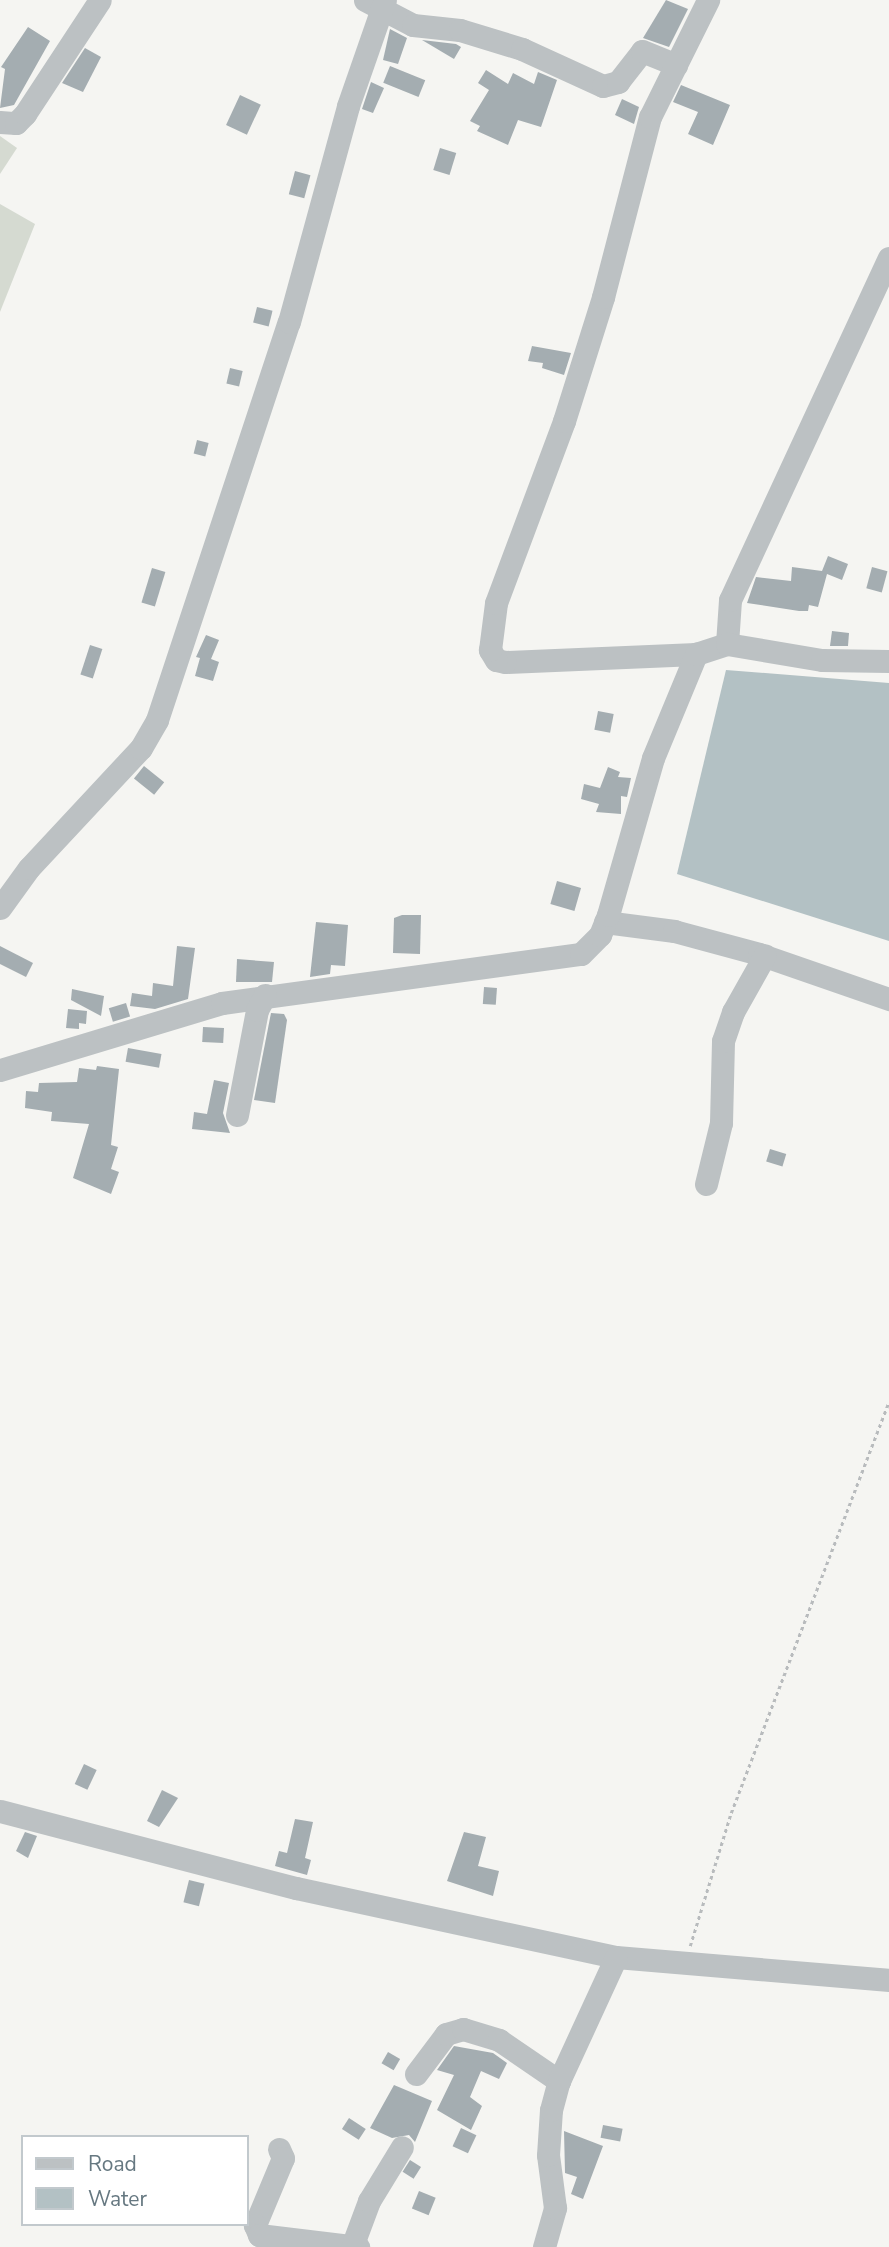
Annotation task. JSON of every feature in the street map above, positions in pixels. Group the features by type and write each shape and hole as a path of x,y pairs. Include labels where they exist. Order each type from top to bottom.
{"street":[{"path":"0,122 16,123 25,114 100,0"},
{"path":"708,0 650,117 576,382 499,593 490,650 496,660 505,662 695,654 727,644 822,660 889,661"},
{"path":"0,908 29,868 145,742 289,322 377,4 413,25 460,30 522,49 603,86 618,82 642,51 677,65"},
{"path":"727,644 730,600 889,258"},
{"path":"0,1070 168,1017 265,995 558,959 592,947 605,922 653,758 695,654"},
{"path":"605,922 674,931 765,955 889,999"},
{"path":"706,1184 721,1123 723,1041 733,1013 765,955"},
{"path":"237,1115 257,1010 265,995"},
{"path":"0,1811 296,1888 616,1957 685,1966 889,1980"},
{"path":"544,2247 554,2219 548,2133 559,2081 616,1957"},
{"path":"416,2074 446,2034 463,2029 499,2040 559,2081"},
{"path":"279,2149 284,2158 255,2225 259,2235 280,2241 356,2246 369,2201 402,2147"}],"path":[{"path":"685,1966 719,1847 889,1401"}],"shaded area":[{"path":"0,136 17,148 0,174"},
{"path":"0,204 35,224 0,312"}],"water":[{"path":"726,670 889,683 889,941 677,874"}],"building":[{"path":"666,0 688,9 669,47 643,38"},
{"path":"28,27 50,41 14,105 0,108 5,69 1,67"},
{"path":"390,29 407,38 398,64 383,60"},
{"path":"422,40 456,44 461,47 454,59"},
{"path":"85,48 101,57 83,92 62,83"},
{"path":"390,66 425,80 418,97 383,83"},
{"path":"486,70 508,84 513,73 534,84 538,72 557,80 541,127 518,120 508,145 477,131 480,126 470,121 489,90 478,83"},
{"path":"371,82 384,88 373,113 362,109"},
{"path":"681,85 730,105 713,145 688,134 698,112 673,102"},
{"path":"240,95 261,105 247,135 226,125"},
{"path":"622,99 639,107 634,124 615,115"},
{"path":"440,148 456,153 450,175 433,170"},
{"path":"295,171 310,175 304,198 289,194"},
{"path":"257,307 273,311 269,326 253,323"},
{"path":"532,346 571,353 564,375 542,368 543,363 528,361"},
{"path":"230,368 243,371 239,387 226,384"},
{"path":"197,440 209,443 205,456 194,454"},
{"path":"828,556 848,564 842,580 827,574 818,607 809,605 808,611 799,611 747,603 756,577 791,581 792,567 822,571"},
{"path":"872,567 887,571 882,592 866,588"},
{"path":"152,568 165,572 155,607 141,602"},
{"path":"832,631 849,633 848,646 830,646"},
{"path":"206,635 219,640 211,659 219,662 213,681 195,676 200,658 196,657"},
{"path":"90,645 102,649 93,678 80,674"},
{"path":"598,711 614,714 610,733 594,730"},
{"path":"144,766 164,782 154,795 134,778"},
{"path":"608,767 620,772 618,777 631,778 627,797 621,796 621,814 596,812 599,804 581,799 584,784 600,788"},
{"path":"557,881 581,888 574,911 550,904"},
{"path":"421,915 420,954 393,953 394,918"},
{"path":"316,922 348,925 345,966 331,965 330,974 310,977"},
{"path":"0,946 33,963 26,977 0,964"},
{"path":"177,946 195,948 188,999 155,1009 130,1006 132,993 152,996 153,983 173,986"},
{"path":"237,959 274,962 272,982 236,982"},
{"path":"484,987 497,988 496,1005 483,1004"},
{"path":"72,989 104,996 101,1016 71,1000"},
{"path":"126,1003 130,1016 113,1022 109,1008"},
{"path":"68,1009 87,1011 86,1024 79,1023 79,1029 66,1028"},
{"path":"271,1013 284,1014 287,1020 275,1103 254,1100"},
{"path":"203,1027 224,1028 223,1043 202,1042"},
{"path":"128,1048 161,1054 159,1068 126,1062"},
{"path":"97,1066 119,1069 111,1145 118,1147 111,1169 119,1172 111,1194 73,1178 89,1124 51,1121 52,1112 25,1108 26,1091 38,1092 39,1083 77,1082 79,1068 96,1070"},
{"path":"214,1080 229,1083 223,1113 230,1133 192,1129 194,1112 207,1114"},
{"path":"770,1149 786,1154 782,1166 766,1161"},
{"path":"84,1764 97,1770 87,1790 75,1784"},
{"path":"162,1790 178,1798 159,1827 147,1821"},
{"path":"295,1819 313,1822 305,1858 311,1860 307,1875 275,1866 279,1851 287,1853"},
{"path":"25,1832 37,1836 28,1858 16,1851"},
{"path":"464,1832 486,1837 478,1866 499,1871 493,1896 447,1881"},
{"path":"189,1880 205,1884 199,1906 183,1902"},
{"path":"454,2046 493,2053 507,2063 499,2079 481,2071 470,2097 482,2106 471,2130 437,2110 454,2075 437,2070"},
{"path":"388,2052 400,2059 394,2070 381,2063"},
{"path":"394,2085 432,2101 415,2142 409,2135 392,2138 370,2128"},
{"path":"349,2118 366,2129 359,2140 342,2129"},
{"path":"603,2125 623,2129 620,2142 601,2138"},
{"path":"461,2128 476,2135 468,2153 453,2146"},
{"path":"564,2131 603,2146 583,2199 571,2194 577,2177 565,2173"},
{"path":"410,2160 421,2167 414,2179 403,2172"},
{"path":"419,2191 436,2198 429,2215 412,2209"}]}
